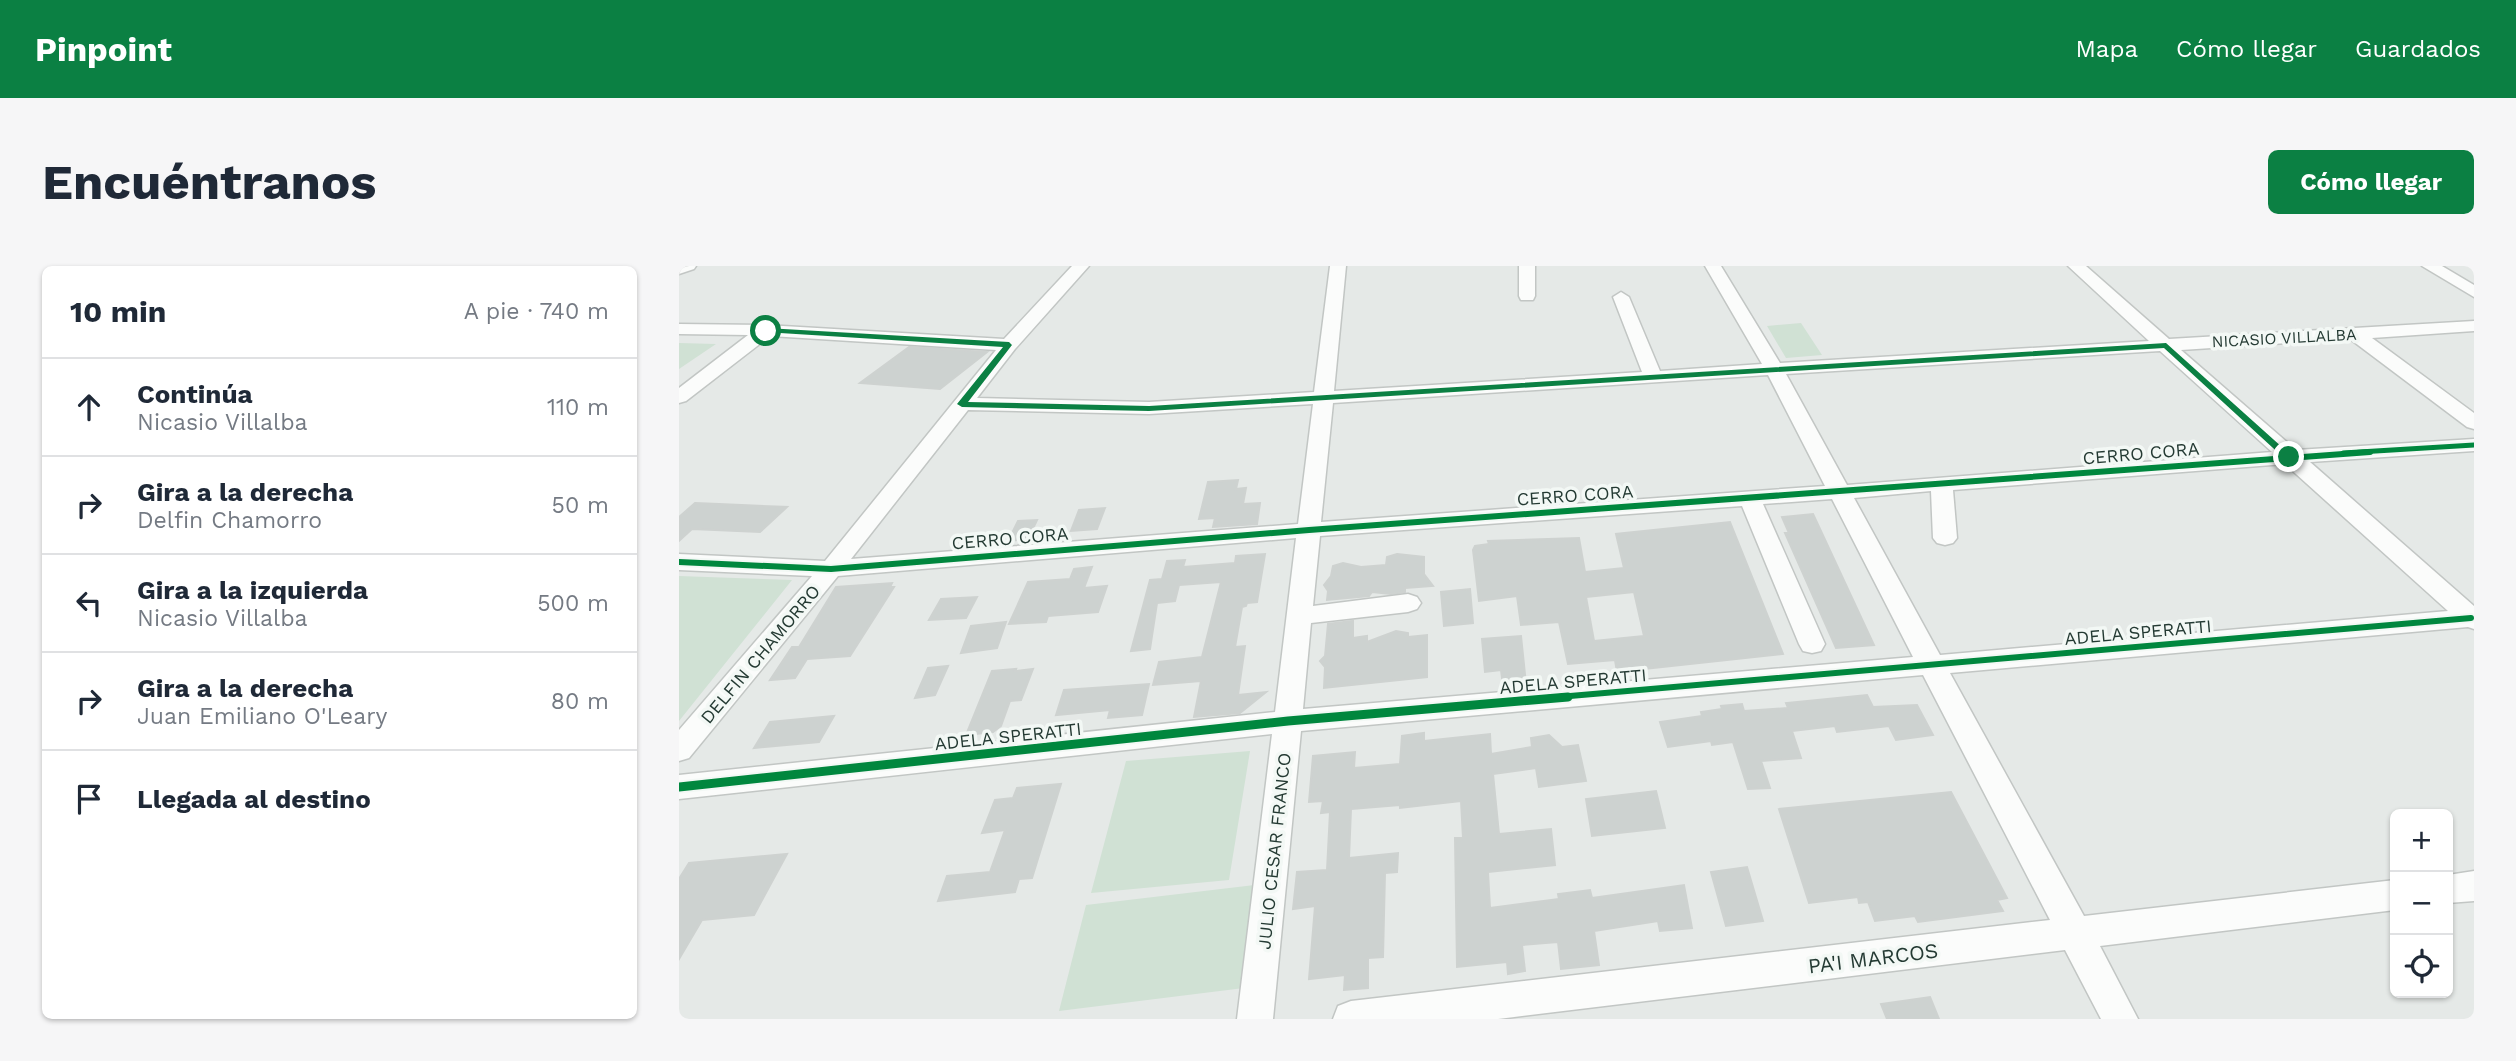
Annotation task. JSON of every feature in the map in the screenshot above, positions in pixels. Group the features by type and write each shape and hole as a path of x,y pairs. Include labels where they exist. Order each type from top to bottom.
{"street":[{"path":"679,269 688,266"},
{"name":"DELFIN CHAMORRO","path":"679,750 831,569 1009,345 1081,266"},
{"name":"JULIO CESAR FRANCO","path":"1255,1019 1338,266"},
{"path":"1527,266 1527,296"},
{"path":"1713,266 1775,371 2120,1019"},
{"path":"2076,266 2473,619"},
{"path":"2442,268 2474,292"},
{"path":"1621,297 1654,378"},
{"name":"NICASIO VILLALBA","path":"962,404 1149,408 2474,326"},
{"path":"679,329 766,331 1009,345"},
{"path":"679,397 766,331"},
{"path":"2355,334 2474,423"},
{"name":"CERRO CORA","path":"679,562 831,569 1309,530 2289,457 2474,446"},
{"path":"1942,484 1945,538"},
{"path":"1750,499 1812,644"},
{"path":"1300,616 1408,603"},
{"name":"ADELA SPERATTI","path":"679,787 1288,721 2473,619"},
{"path":"2453,888 2474,886"},
{"name":"PA'I MARCOS","path":"1351,1019 2390,896"}],"green space":[{"path":"1801,323 1822,355 1786,358 1767,326"},
{"path":"679,343 716,344 679,369"},
{"path":"679,576 792,580 679,721"},
{"path":"1250,751 1229,880 1091,893 1126,761"},
{"path":"1263,884 1252,987 1059,1011 1086,905"}],"building":[{"path":"909,347 987,352 940,389 860,383"},
{"path":"1238,480 1236,489 1246,488 1243,504 1260,503 1257,524 1213,527 1215,518 1199,519 1208,482"},
{"path":"695,503 787,507 760,532 692,529 679,541 679,517"},
{"path":"1105,508 1097,529 1071,531 1079,510"},
{"path":"1813,514 1874,645 1836,648 1785,533 1789,533 1782,517"},
{"path":"1037,520 1028,539 1008,541 1018,521"},
{"path":"1730,522 1783,654 1617,672 1615,660 1568,664 1559,622 1521,625 1517,596 1479,601 1473,550 1475,546 1489,544 1488,541 1579,538 1585,572 1624,568 1616,534","holes":["1634,592 1644,636 1594,641 1586,597"]},
{"path":"1265,554 1257,602 1247,603 1242,607 1235,647 1245,646 1238,695 1266,692 1240,713 1194,717 1201,681 1153,685 1159,662 1202,657 1221,582 1179,585 1175,601 1157,603 1150,649 1131,651 1150,580 1162,579 1167,561 1185,560 1183,567 1235,563 1236,556"},
{"path":"1397,554 1424,557 1424,574 1433,586 1405,588 1405,592 1391,594 1372,592 1369,596 1327,600 1328,591 1324,585 1331,576 1333,566 1343,563 1361,567 1386,565 1387,557"},
{"path":"1092,567 1084,588 1107,586 1098,612 1048,616 1046,622 1009,624 1028,582 1070,579 1074,569"},
{"path":"892,583 890,587 894,587 850,656 807,659 795,678 770,680 792,647 799,647 836,587"},
{"path":"1470,589 1473,623 1444,626 1441,592"},
{"path":"977,597 966,618 929,620 941,599"},
{"path":"1353,621 1353,638 1367,636 1367,642 1396,631 1408,633 1408,637 1427,635 1427,677 1324,688 1325,667 1320,661 1325,656 1328,624"},
{"path":"1006,622 997,648 961,653 971,626"},
{"path":"1521,636 1526,684 1503,686 1501,670 1485,672 1482,639"},
{"path":"948,666 935,695 915,698 928,668"},
{"path":"1016,669 1015,671 1033,669 1021,700 1010,701 1001,726 993,732 966,735 992,671"},
{"path":"1149,684 1142,715 1108,718 1110,710 1056,715 1064,690"},
{"path":"1867,695 1873,707 1917,705 1933,735 1896,740 1889,726 1837,732 1835,726 1792,731 1801,758 1761,761 1770,788 1748,789 1733,742 1712,745 1711,741 1668,747 1660,722 1702,716 1701,712 1722,709 1721,706 1742,704 1744,711 1788,708 1786,703"},
{"path":"834,716 819,742 754,748 770,722"},
{"path":"1424,733 1424,741 1490,734 1491,754 1532,747 1531,738 1549,735 1562,747 1578,745 1586,781 1539,787 1536,768 1493,774 1499,834 1551,829 1555,865 1488,872 1490,908 1559,899 1558,894 1590,890 1592,898 1684,885 1692,928 1660,931 1658,921 1594,931 1599,965 1561,969 1558,942 1522,945 1525,971 1508,974 1507,962 1457,967 1455,838 1463,838 1461,801 1400,808 1400,805 1351,809 1349,858 1398,853 1397,872 1385,873 1383,957 1368,958 1368,988 1344,990 1345,975 1309,979 1315,906 1293,909 1297,872 1327,870 1330,812 1321,813 1323,801 1309,802 1313,756 1355,752 1354,768 1400,764 1402,736"},
{"path":"1061,784 1032,878 1019,879 1015,892 938,901 947,876 990,872 1005,830 982,833 995,800 1013,798 1017,788"},
{"path":"1656,791 1665,828 1592,836 1586,799"},
{"path":"1951,792 2007,898 1997,900 2003,911 1918,922 1915,916 1875,921 1868,902 1859,903 1858,897 1809,903 1779,809"},
{"path":"787,854 754,915 702,920 679,959 679,879 689,863"},
{"path":"1747,867 1763,921 1726,926 1711,872"},
{"path":"1930,997 1939,1019 1887,1019 1881,1004"}],"cycle path":[{"path":"679,562 831,569 1309,530 2474,445"},
{"path":"679,787 1288,721 2471,618"}],"route":[{"path":"766,331 1009,345 962,404 1149,408 2166,345 2289,457"}]}
